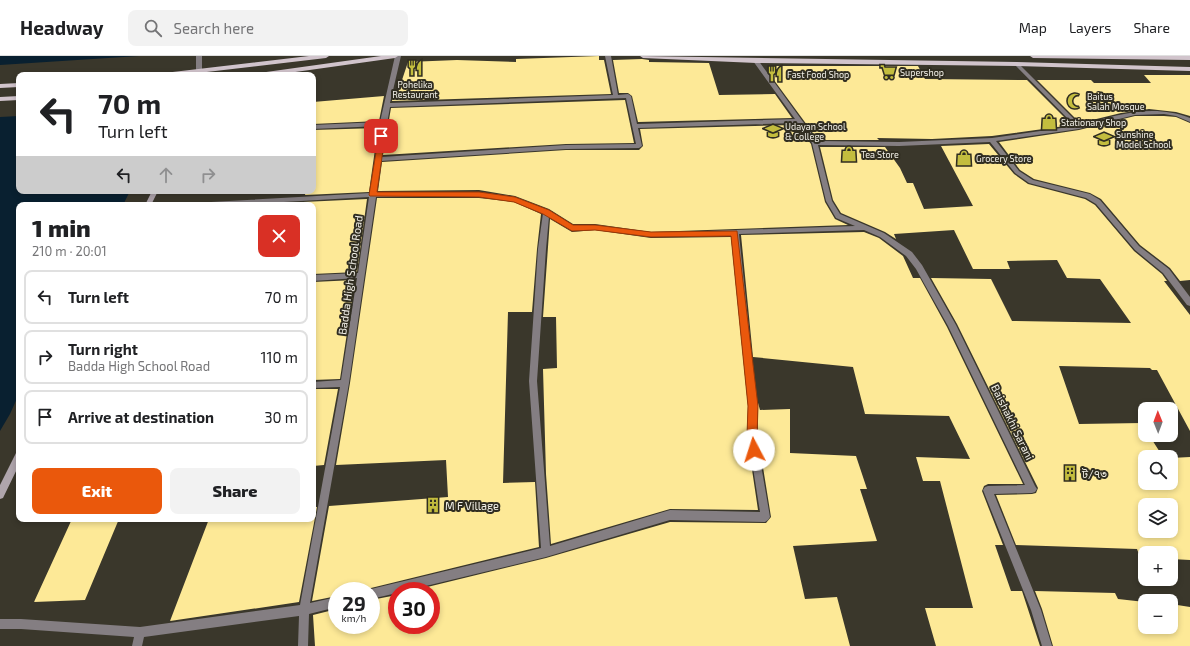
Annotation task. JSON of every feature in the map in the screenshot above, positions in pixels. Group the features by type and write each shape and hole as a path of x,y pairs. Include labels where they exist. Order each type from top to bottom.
{"main road":[{"path":"199,72 326,56"},
{"path":"280,72 395,56"},
{"path":"643,56 756,61 1017,64 1190,69"},
{"path":"1033,56 1190,58"},
{"path":"0,86 16,85"},
{"path":"0,99 16,98"}],"street":[{"path":"199,56 199,72"},
{"name":"Badda High School Road","path":"303,646 304,610 346,383 383,124 398,56"},
{"path":"608,56 616,97"},
{"path":"756,61 815,144 899,144 992,140 1079,127 1138,112 1161,113 1184,117 1190,120"},
{"path":"1017,64 1079,127"},
{"path":"378,159 566,147 638,146 628,96 387,105"},
{"path":"634,126 799,121"},
{"path":"316,127 383,124"},
{"path":"992,140 1017,172 1031,182 1088,196 1098,202 1137,248 1166,271 1190,303"},
{"name":"Baishakhi Sarani","path":"815,144 830,201 838,216 882,234 909,254 919,267 952,325 1032,489 988,490 1036,610 1047,646"},
{"path":"246,202 373,195 479,194 515,200 546,212 572,228 595,227 651,235 865,228"},
{"path":"546,212 533,381 546,552"},
{"path":"380,592 546,552 670,515 765,517 752,436 753,406 735,233"},
{"path":"316,278 361,275"},
{"path":"316,385 346,383"},
{"path":"0,495 16,462"},
{"path":"0,624 140,632 304,610 328,604"},
{"path":"137,646 140,632"}],"water":[{"path":"0,56 139,56 0,65"},
{"path":"16,116 16,194 128,194 124,202 16,202 16,401 0,431 0,117"}],"building":[{"path":"599,56 599,60 604,60 611,94 392,101 393,95 397,95 408,62 457,60 516,62 516,59"},
{"path":"613,60 649,60 649,62 709,63 719,95 775,94 792,118 638,122 632,96 628,93 619,93"},
{"path":"768,66 918,66 925,79 1027,80 1072,125 992,136 932,139 877,138 879,140 818,140 771,76"},
{"path":"1144,75 1190,75 1190,116 1176,112 1149,109 1121,113 1080,123 1037,80 1091,80 1094,83 1151,83"},
{"path":"384,96 379,121 316,124 316,102"},
{"path":"625,100 634,143 566,144 383,155 391,108"},
{"path":"1135,116 1176,117 1190,123 1190,280 1180,281 1170,268 1140,245 1101,199 1090,193 1034,179 1020,170 999,142 1079,130"},
{"path":"796,125 811,144 825,202 835,219 848,225 651,232 595,224 573,224 549,209 515,196 479,190 378,191 382,162 566,150 639,150 643,146 640,129"},
{"path":"378,128 369,192 305,195 316,194 316,130"},
{"path":"989,144 1014,174 1028,184 1085,199 1095,205 1134,251 1162,274 1167,281 1164,281 1190,315 1190,431 1178,409 1178,402 1174,402 1157,370 1152,370 1150,368 1059,366 1079,424 1138,423 1138,442 1153,442 1159,450 1138,450 1138,490 1178,490 1178,458 1190,457 1190,560 1178,559 1178,546 1138,546 1138,552 1137,549 1016,545 996,495 1032,494 1036,493 1038,488 957,324 931,278 991,279 1012,321 1131,323 1100,279 1067,278 1057,260 1007,261 1010,269 973,269 954,230 894,234 896,239 885,232 841,213 833,200 820,147 885,147 900,168 907,183 913,183 924,209 973,206 941,146"},
{"path":"377,198 479,198 514,202 541,214 532,312 508,312 503,483 535,482 539,547 396,582 388,582 388,584 380,586 380,582 328,582 328,598 312,601 329,506 448,497 446,460 336,465 350,383"},
{"path":"367,199 357,272 316,274 316,202 303,202"},
{"path":"550,219 572,232 595,230 651,238 731,237 748,406 747,436 758,510 670,509 551,544 546,474 543,369 557,368 556,317 543,317"},
{"path":"864,232 879,238 903,256 913,278 920,278 947,327 1023,484 988,484 984,486 982,491 1003,545 995,545 1011,591 1022,591 1040,646 936,646 925,608 973,608 940,481 923,481 916,457 970,459 949,416 865,414 853,367 753,357 741,235"},
{"path":"355,280 340,379 316,380 316,282"},
{"path":"316,389 338,389 324,465 316,466"},
{"path":"758,403 760,410 790,409 790,453 856,456 867,489 860,489 877,541 793,546 805,599 837,597 850,646 315,646 313,615 328,611 328,634 380,634 380,598 388,597 388,634 440,634 440,584 546,558 670,522 766,523 771,517 758,436"},
{"path":"71,522 118,522 85,600 34,602"},
{"path":"208,522 314,522 299,602 170,621"},
{"path":"1035,591 1115,593 1118,599 1138,601 1138,634 1178,634 1178,605 1190,607 1190,646 1053,646"}],"place":[{"name":"Pohelika Restaurant","path":"415,68"},
{"name":"Supershop","path":"888,72"},
{"name":"Fast Food Shop","path":"775,74"},
{"name":"Baitus Salah Mosque","path":"1075,101"},
{"name":"Stationary Shop","path":"1049,122"},
{"name":"Udayan School & College","path":"773,131"},
{"name":"Sunshine Model School","path":"1104,139"},
{"name":"Tea Store","path":"849,154"},
{"name":"Grocery Store","path":"964,158"},
{"name":"ট/৭৩","path":"1070,473"},
{"name":"M F Village","path":"433,505"}],"route":[{"path":"381,136 373,195 479,194 515,200 546,212 572,228 595,227 651,235 735,233 753,406 752,436 754,450"}]}
